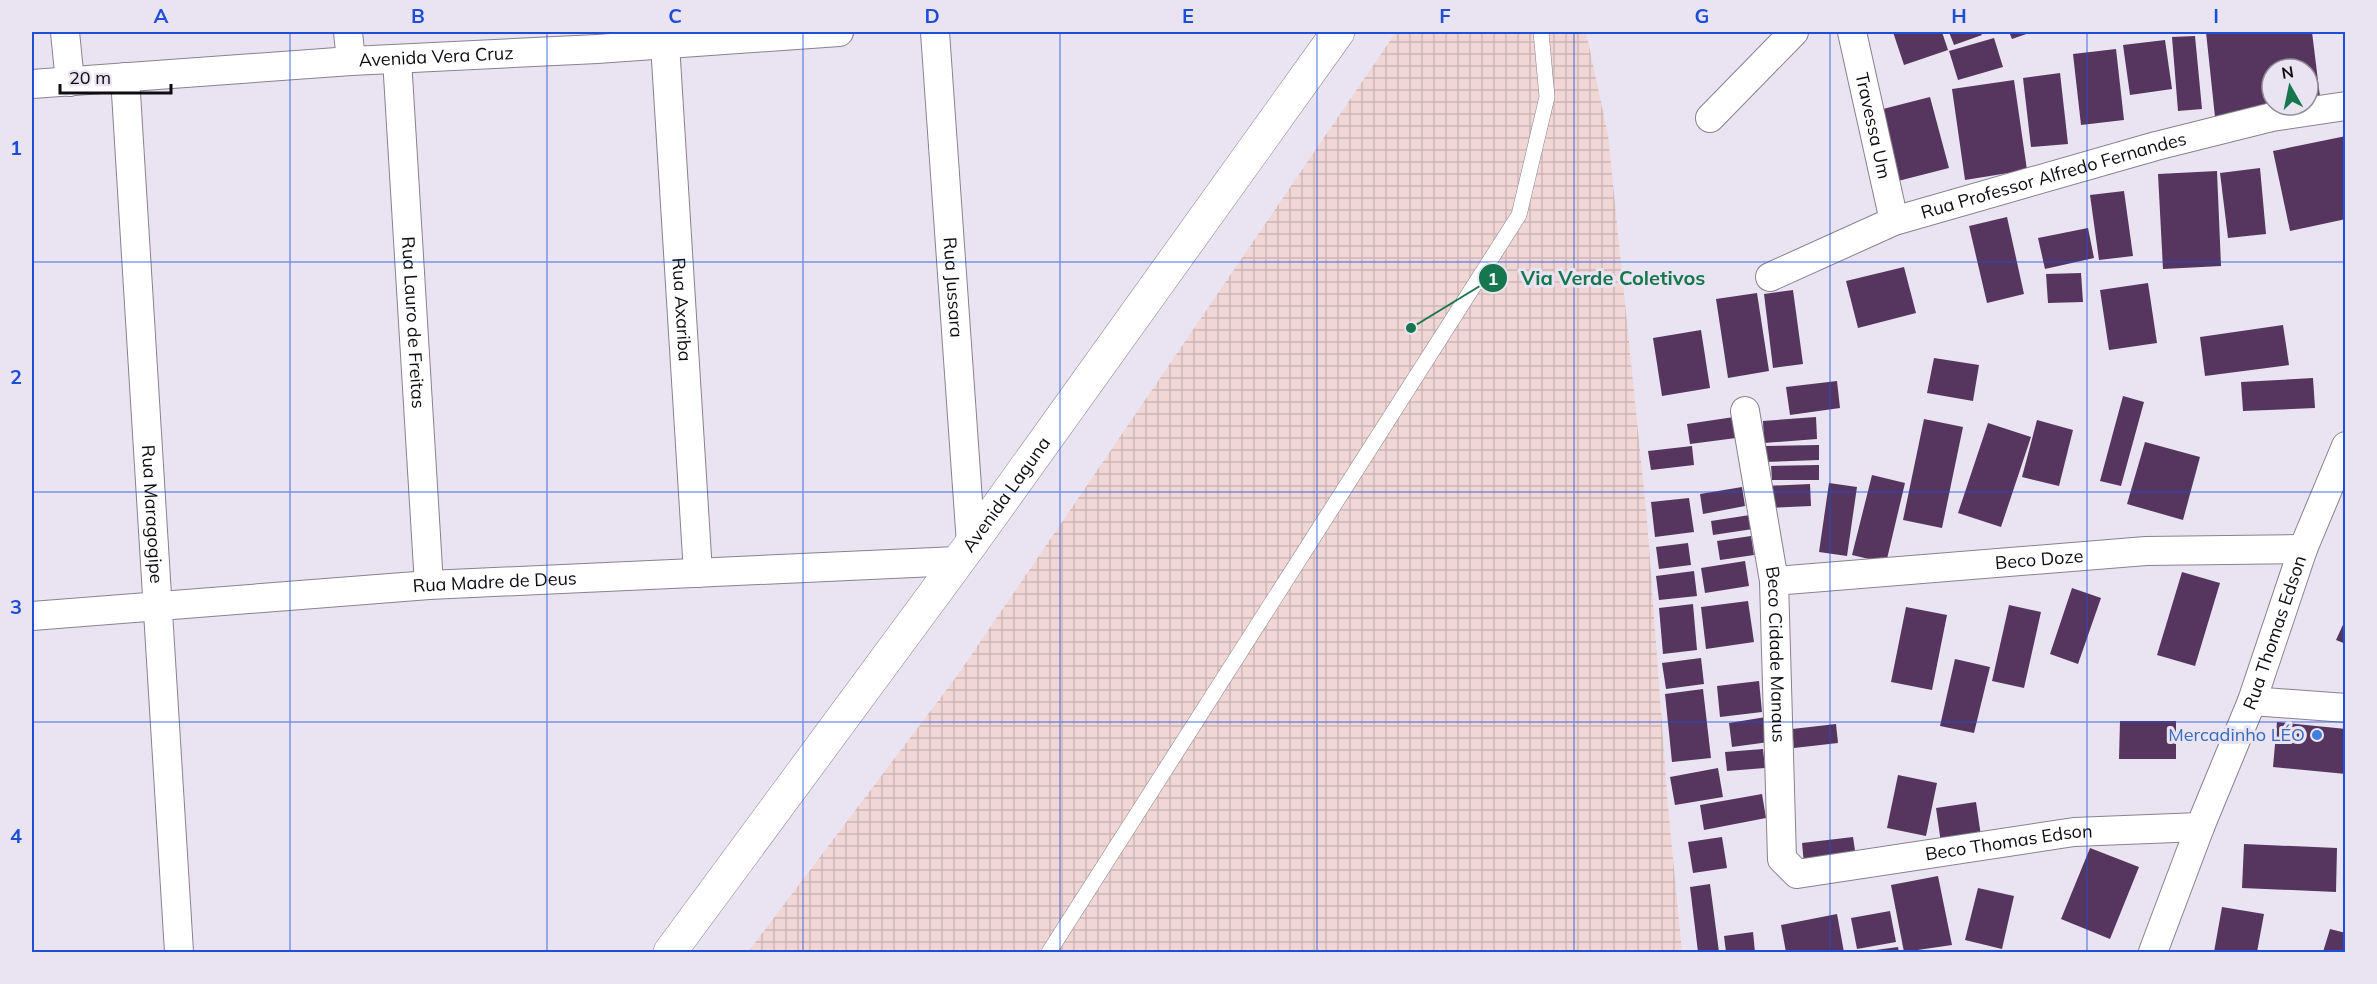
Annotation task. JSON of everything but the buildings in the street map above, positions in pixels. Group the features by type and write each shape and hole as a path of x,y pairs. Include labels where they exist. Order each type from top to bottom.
{"main road":[{"name":"Avenida Laguna","path":"670,952 964,553 1338,32"}],"street":[{"path":"65,32 70,81"},
{"path":"348,32 351,61"},
{"name":"Avenida Vera Cruz","path":"32,84 397,59 596,40 665,44 839,32"},
{"name":"Rua Jussara","path":"935,32 964,553"},
{"path":"1710,118 1794,32"},
{"name":"Travessa Um","path":"1852,32 1894,221"},
{"name":"Rua Axariba","path":"665,44 698,573"},
{"name":"Rua Lauro de Freitas","path":"397,59 429,585"},
{"name":"Rua Maragogipe","path":"125,77 179,952"},
{"name":"Rua Professor Alfredo Fernandes","path":"1770,277 1894,221 2156,146 2272,117 2346,106"},
{"name":"Beco Cidade Manaus","path":"1745,411 1774,581 1782,859 1797,874 1819,871"},
{"name":"Rua Thomas Edson","path":"2153,952 2200,827 2252,701 2303,549 2346,446"},
{"name":"Beco Doze","path":"1774,581 2146,550 2303,549"},
{"name":"Rua Madre de Deus","path":"32,616 429,585 698,573 964,553"},
{"path":"2252,701 2346,708"},
{"name":"Beco Thomas Edson","path":"1819,871 2074,832 2200,827"}],"lane":[{"path":"1049,952 1520,215 1547,97 1541,32"}],"shaded area":[{"path":"1396,32 1586,32 1608,135 1647,520 1668,807 1682,952 748,952 957,676"}],"place":[{"name":"Via Verde Coletivos","path":"1411,328"},
{"name":"Mercadinho LÉO","path":"2317,735"}]}
